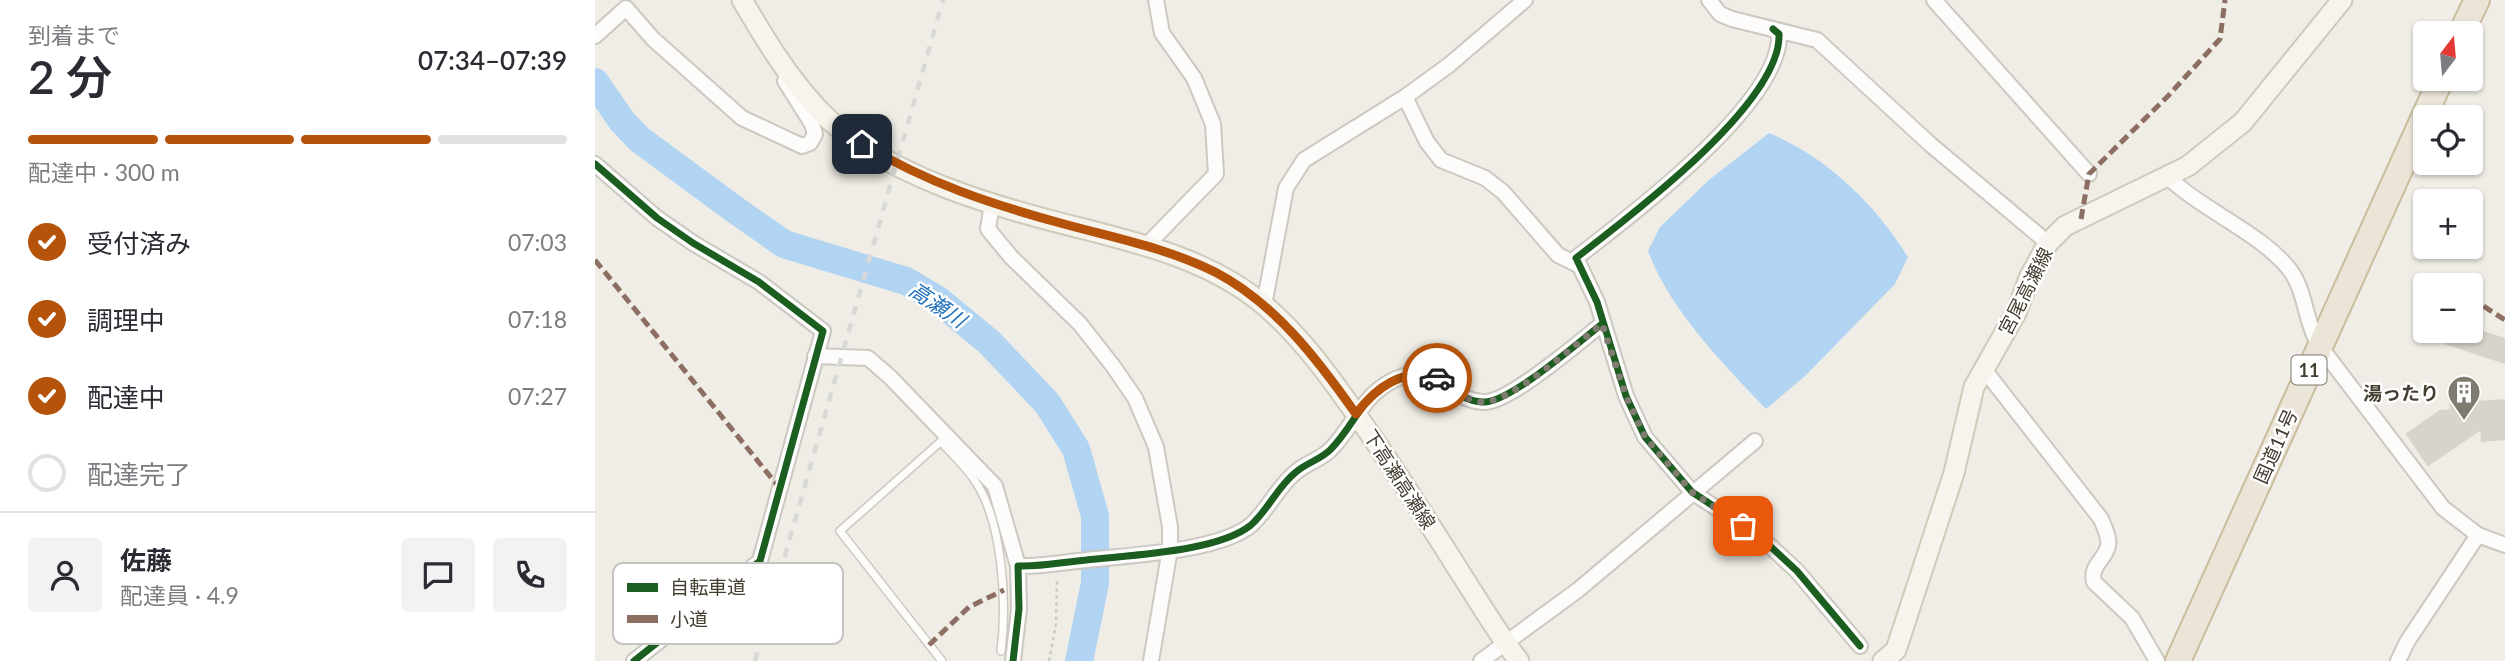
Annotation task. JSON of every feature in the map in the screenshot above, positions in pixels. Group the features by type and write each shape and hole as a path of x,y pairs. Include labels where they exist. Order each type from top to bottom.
{"highway":[{"path":"2467,21 2477,0"},
{"name":"国道11号","path":"2178,661 2435,91"}],"main road":[{"name":"下高瀬高瀬線","path":"742,0 777,59 820,111 862,144 931,181 992,204 1147,245 1216,273 1264,305 1319,361 1519,661"},
{"name":"宮尾高瀬線","path":"1883,661 1896,650 1954,472 1969,404 1983,368 2017,311 2029,278 2048,243 2065,226 2188,166 2243,122 2342,0"}],"street":[{"path":"1147,245 1216,174 1213,124 1194,78 1162,33 1156,0"},
{"path":"1264,305 1286,188 1304,160 1405,97 1449,65 1525,0"},
{"path":"1709,0 1720,13 1817,40 1931,145 2048,243"},
{"path":"1934,0 2089,174"},
{"path":"595,36 626,8 664,49 742,118 802,146 810,143 815,134 812,124 787,86 777,59"},
{"path":"1773,29 1779,34 1780,45 1773,64 1750,101 1732,122 1641,208 1576,258 1597,302 1626,396 1645,437 1692,492 1759,536 1797,571 1860,646"},
{"path":"1405,97 1427,142 1441,160 1485,178 1503,192 1558,255 1580,266"},
{"path":"595,164 657,218 759,282 823,331 757,563"},
{"path":"2166,175 2180,189 2269,250 2291,271 2312,333 2319,345 2443,508 2478,535 2504,541"},
{"path":"992,204 988,229 1011,257 1080,324 1135,398 1156,447 1170,527 1170,549 1151,661"},
{"path":"1022,566 1151,553 1221,540 1251,525 1294,473 1331,449 1370,395 1392,381 1418,373 1436,377 1458,393 1483,402 1500,398 1531,379 1602,324"},
{"path":"815,356 868,358 944,439 995,486 1022,566 1013,661"},
{"path":"1983,368 2101,519 2109,538 2108,549 2095,566 2094,582 2132,618 2157,661"},
{"path":"1481,661 1578,590 1755,441"},
{"path":"2398,661 2407,642 2478,535"},
{"path":"634,661 655,644"}],"lane":[{"path":"942,661 840,531 944,439 974,479 988,512 1005,594 1000,651"}],"path":[{"path":"1049,661 1056,624 1057,573"}],"water":[{"path":"1769,133 1811,155 1848,184 1881,219 1908,257 1895,284 1805,376 1766,409 1716,355 1684,315 1648,251 1660,227 1709,180"}],"building":[{"path":"2483,332 2505,339 2505,363 2447,344 2483,343"},
{"name":"湯ったり","path":"2462,392 2463,403 2505,400 2505,439 2482,441 2481,429 2428,465 2407,434 2440,411 2451,410 2449,393"}],"waterway":[{"name":"高瀬川","path":"595,82 622,121 639,139 734,209 784,244 906,281 938,300 989,342 1047,403 1076,449 1095,516 1095,583 1079,661"}],"railway":[{"path":"783,563 943,0"},
{"path":"755,661 760,644"}],"marked path":[{"path":"2081,219 2089,174 2168,96 2220,39 2225,0"},
{"path":"595,260 778,486"},
{"path":"2483,306 2505,320"},
{"path":"929,645 969,607 1004,590"}],"cycle path":[{"path":"1773,29 1779,34 1773,62 1756,92 1730,124 1664,187 1576,258 1597,302 1626,396 1645,437 1692,492 1759,536 1797,571 1860,646"},
{"path":"595,164 657,218 759,282 823,331 757,563"},
{"path":"1013,661 1019,609 1018,566 1172,551 1196,547 1236,534 1257,519 1278,491 1300,469 1331,449 1364,404 1390,382 1406,375 1431,376 1470,400 1494,400 1526,383 1602,324"},
{"path":"634,661 655,644"}],"way so far":[{"path":"1437,378 1458,393 1483,402 1500,398 1531,379 1602,324 1626,396 1645,437 1692,492 1743,526"}],"place":[{"name":"湯ったり","path":"2464,422"}],"route":[{"path":"862,144 931,181 992,204 1147,245 1216,273 1264,305 1319,361 1356,414 1370,395 1392,381 1418,373 1437,378"}]}
